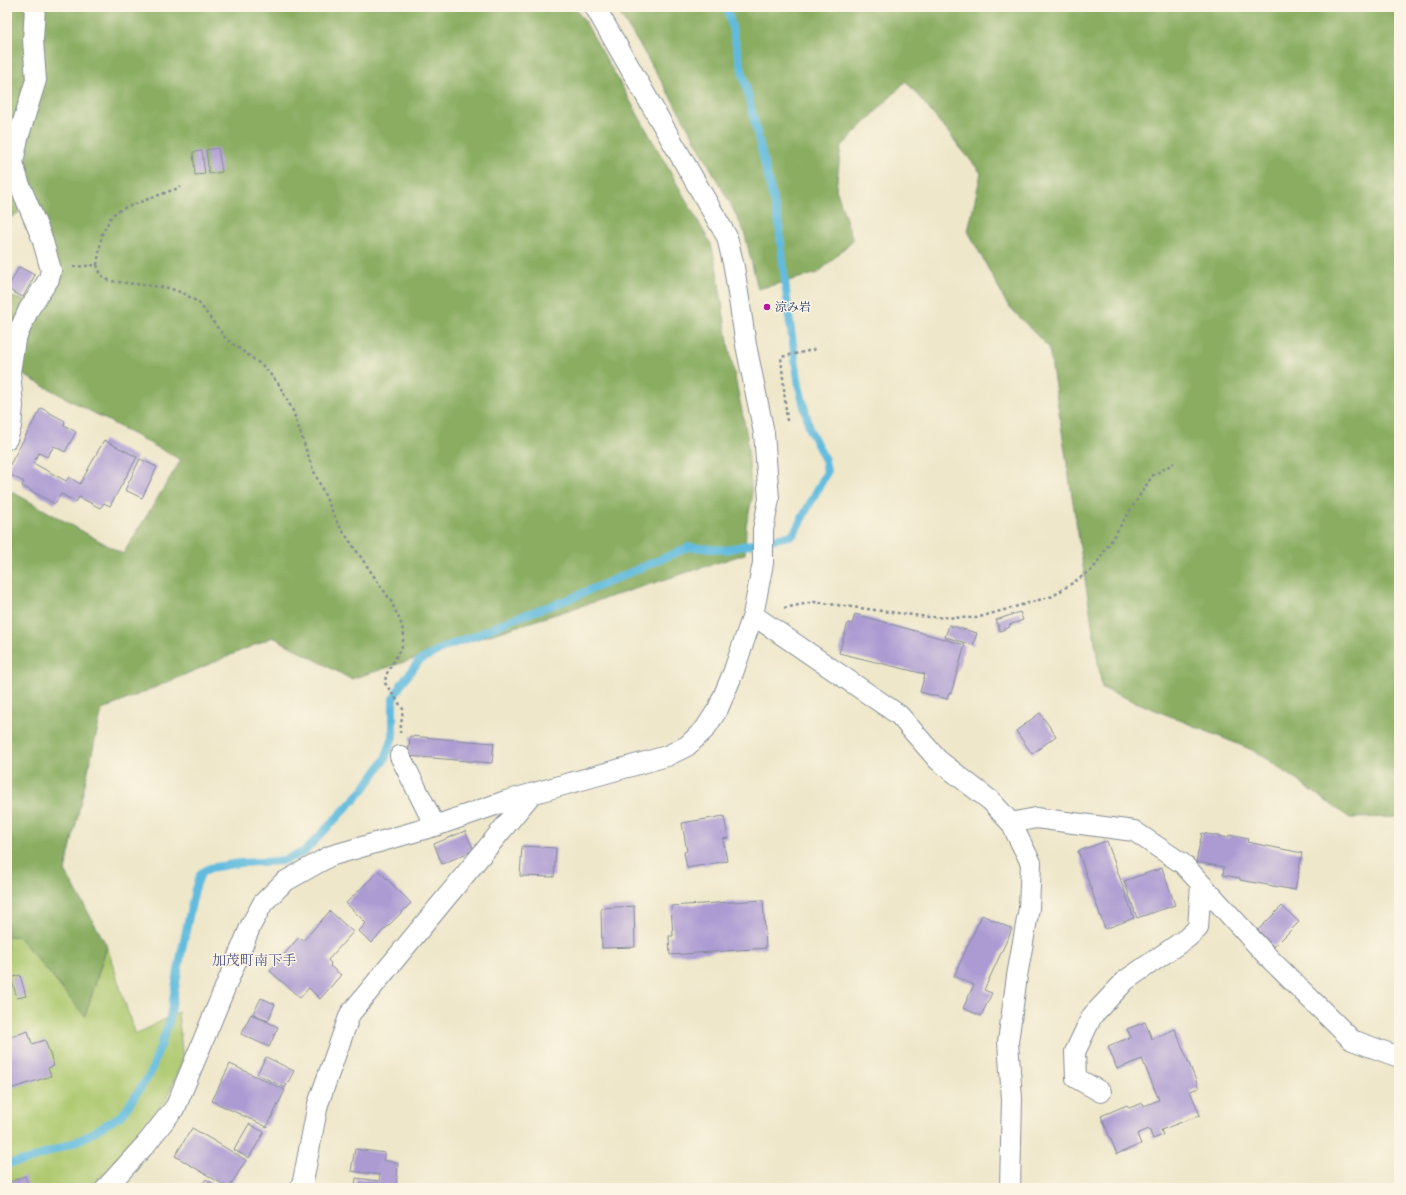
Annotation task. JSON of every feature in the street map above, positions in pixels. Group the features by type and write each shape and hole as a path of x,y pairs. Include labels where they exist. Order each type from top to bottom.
{"street":[{"path":"7,439 11,426 13,406 10,372 15,340 29,309 49,279 51,270 42,238 19,183 13,163 18,138 36,80 33,40 34,7"},
{"path":"106,1188 146,1144 176,1106 221,998 235,960 263,903 284,882 330,856 435,826 506,801 530,796 610,771 667,756 687,746 704,729 718,709 733,673 753,615 763,563 763,530 769,500 764,434 746,345 734,268 727,237 595,7"},
{"path":"753,615 899,715 938,760 991,801 1012,823 1031,863 1029,908 1017,976 1008,1042 1012,1099 1010,1188"},
{"path":"400,756 435,826"},
{"path":"300,1188 303,1181 318,1104 350,1014 530,796"},
{"path":"1012,823 1036,818 1134,831 1183,864 1268,958 1352,1040 1399,1057"},
{"path":"1101,1092 1076,1078 1075,1052 1092,1016 1126,980 1187,938 1198,928 1201,884"}],"path":[{"path":"181,187 124,208 112,215 102,234 97,265 101,275 110,281 169,288 186,294 199,303 226,339 263,366 278,383 293,411 312,467 338,524 391,601 401,623 404,635 402,646 386,674 385,683 403,709 398,745 400,756"},
{"path":"51,270 97,265"},
{"path":"786,356 817,349"},
{"path":"753,615 814,602 928,617 976,618 1053,596 1093,569 1152,476 1174,463"}],"green space":[{"path":"7,7 27,7 28,79 7,154"},
{"path":"42,7 574,7 587,25 711,244 717,271 729,348 747,436 752,499 746,525 745,554 351,679 273,637 102,710 65,871 107,946 85,1016 18,936 7,936 7,489 123,554 181,460 18,372 23,342 36,313 56,282 21,162"},
{"path":"615,7 1399,7 1399,817 1350,818 1257,752 1102,688 1049,348 1007,304 968,231 981,173 906,81 841,147 836,189 853,240 818,273 758,289 744,231 731,205 684,120 641,47"},
{"path":"7,169 22,210 7,221"},
{"path":"7,296 26,300 7,342"},
{"path":"7,936 18,936 85,1016 107,946 135,1035 178,1012 183,1060 166,1100 137,1137 90,1188 7,1188"}],"building":[{"path":"218,148 222,172 209,174 206,150"},
{"path":"202,151 205,174 195,175 193,152"},
{"path":"19,267 35,275 23,297 7,289"},
{"path":"41,408 65,421 64,425 76,432 65,452 54,446 47,457 39,453 33,463 66,481 69,477 80,484 104,440 137,457 110,506 104,503 100,508 79,497 76,502 61,494 55,504 22,486 24,482 7,473 7,470"},
{"path":"140,459 157,467 142,498 125,490"},
{"path":"1020,612 1023,620 1009,625 1010,627 1000,631 996,620"},
{"path":"855,614 965,645 951,693 949,693 947,699 920,692 925,674 839,653 848,623 852,624"},
{"path":"949,625 977,633 973,645 945,637"},
{"path":"1040,713 1056,736 1032,754 1016,731"},
{"path":"410,736 494,743 492,763 408,756"},
{"path":"724,816 728,838 723,839 727,861 687,868 684,852 687,851 682,823"},
{"path":"465,831 474,850 442,864 434,844"},
{"path":"1202,833 1228,838 1229,835 1248,839 1247,842 1302,853 1295,890 1240,880 1240,878 1223,875 1224,867 1196,862"},
{"path":"1107,841 1134,918 1105,929 1078,851"},
{"path":"522,846 556,848 554,877 520,876"},
{"path":"1162,868 1175,905 1137,918 1124,881"},
{"path":"379,871 411,903 371,943 359,931 366,923 346,903"},
{"path":"763,900 766,948 670,955 669,936 673,936 671,906"},
{"path":"634,906 635,947 602,948 601,908"},
{"path":"1282,906 1299,922 1274,947 1258,930"},
{"path":"330,911 353,932 328,960 331,963 330,966 341,975 320,999 309,988 300,998 270,971 299,937 303,941"},
{"path":"982,915 1012,929 984,990 992,993 981,1016 963,1008 974,985 954,976"},
{"path":"20,975 26,996 17,998 11,978"},
{"path":"261,998 275,1004 268,1021 253,1014"},
{"path":"251,1014 278,1027 269,1047 241,1034"},
{"path":"1145,1022 1152,1039 1175,1029 1199,1088 1190,1091 1200,1115 1161,1130 1163,1135 1153,1139 1149,1129 1137,1134 1141,1144 1117,1154 1101,1116 1127,1105 1129,1108 1143,1103 1144,1106 1159,1100 1142,1059 1117,1069 1108,1046 1131,1037 1127,1029"},
{"path":"28,1031 32,1044 45,1040 54,1066 48,1068 51,1076 7,1090 7,1038"},
{"path":"266,1057 294,1071 285,1088 257,1074"},
{"path":"230,1064 285,1090 267,1127 212,1101"},
{"path":"249,1124 264,1132 249,1158 234,1150"},
{"path":"192,1128 246,1160 229,1188 175,1156"},
{"path":"355,1149 385,1153 383,1160 398,1163 396,1188 355,1188 356,1178 379,1181 380,1175 351,1171"},
{"path":"25,1176 29,1188 7,1188 7,1183"},
{"path":"206,1179 219,1188 199,1188"}],"waterway":[{"path":"7,1164 29,1160 82,1139 122,1115 150,1074 169,1022 182,949 195,889 201,873 210,868 240,863 282,861 305,851 363,790 385,759 393,737 393,699 402,683 419,661 447,646 513,619 567,600 689,547 725,550 793,535 827,472 825,460 810,430 799,386 788,309 779,224 727,7"}],"place":[{"name":"涼み岩","path":"767,307"}],"district":[{"name":"加茂町南下手","path":"254,960"}]}
